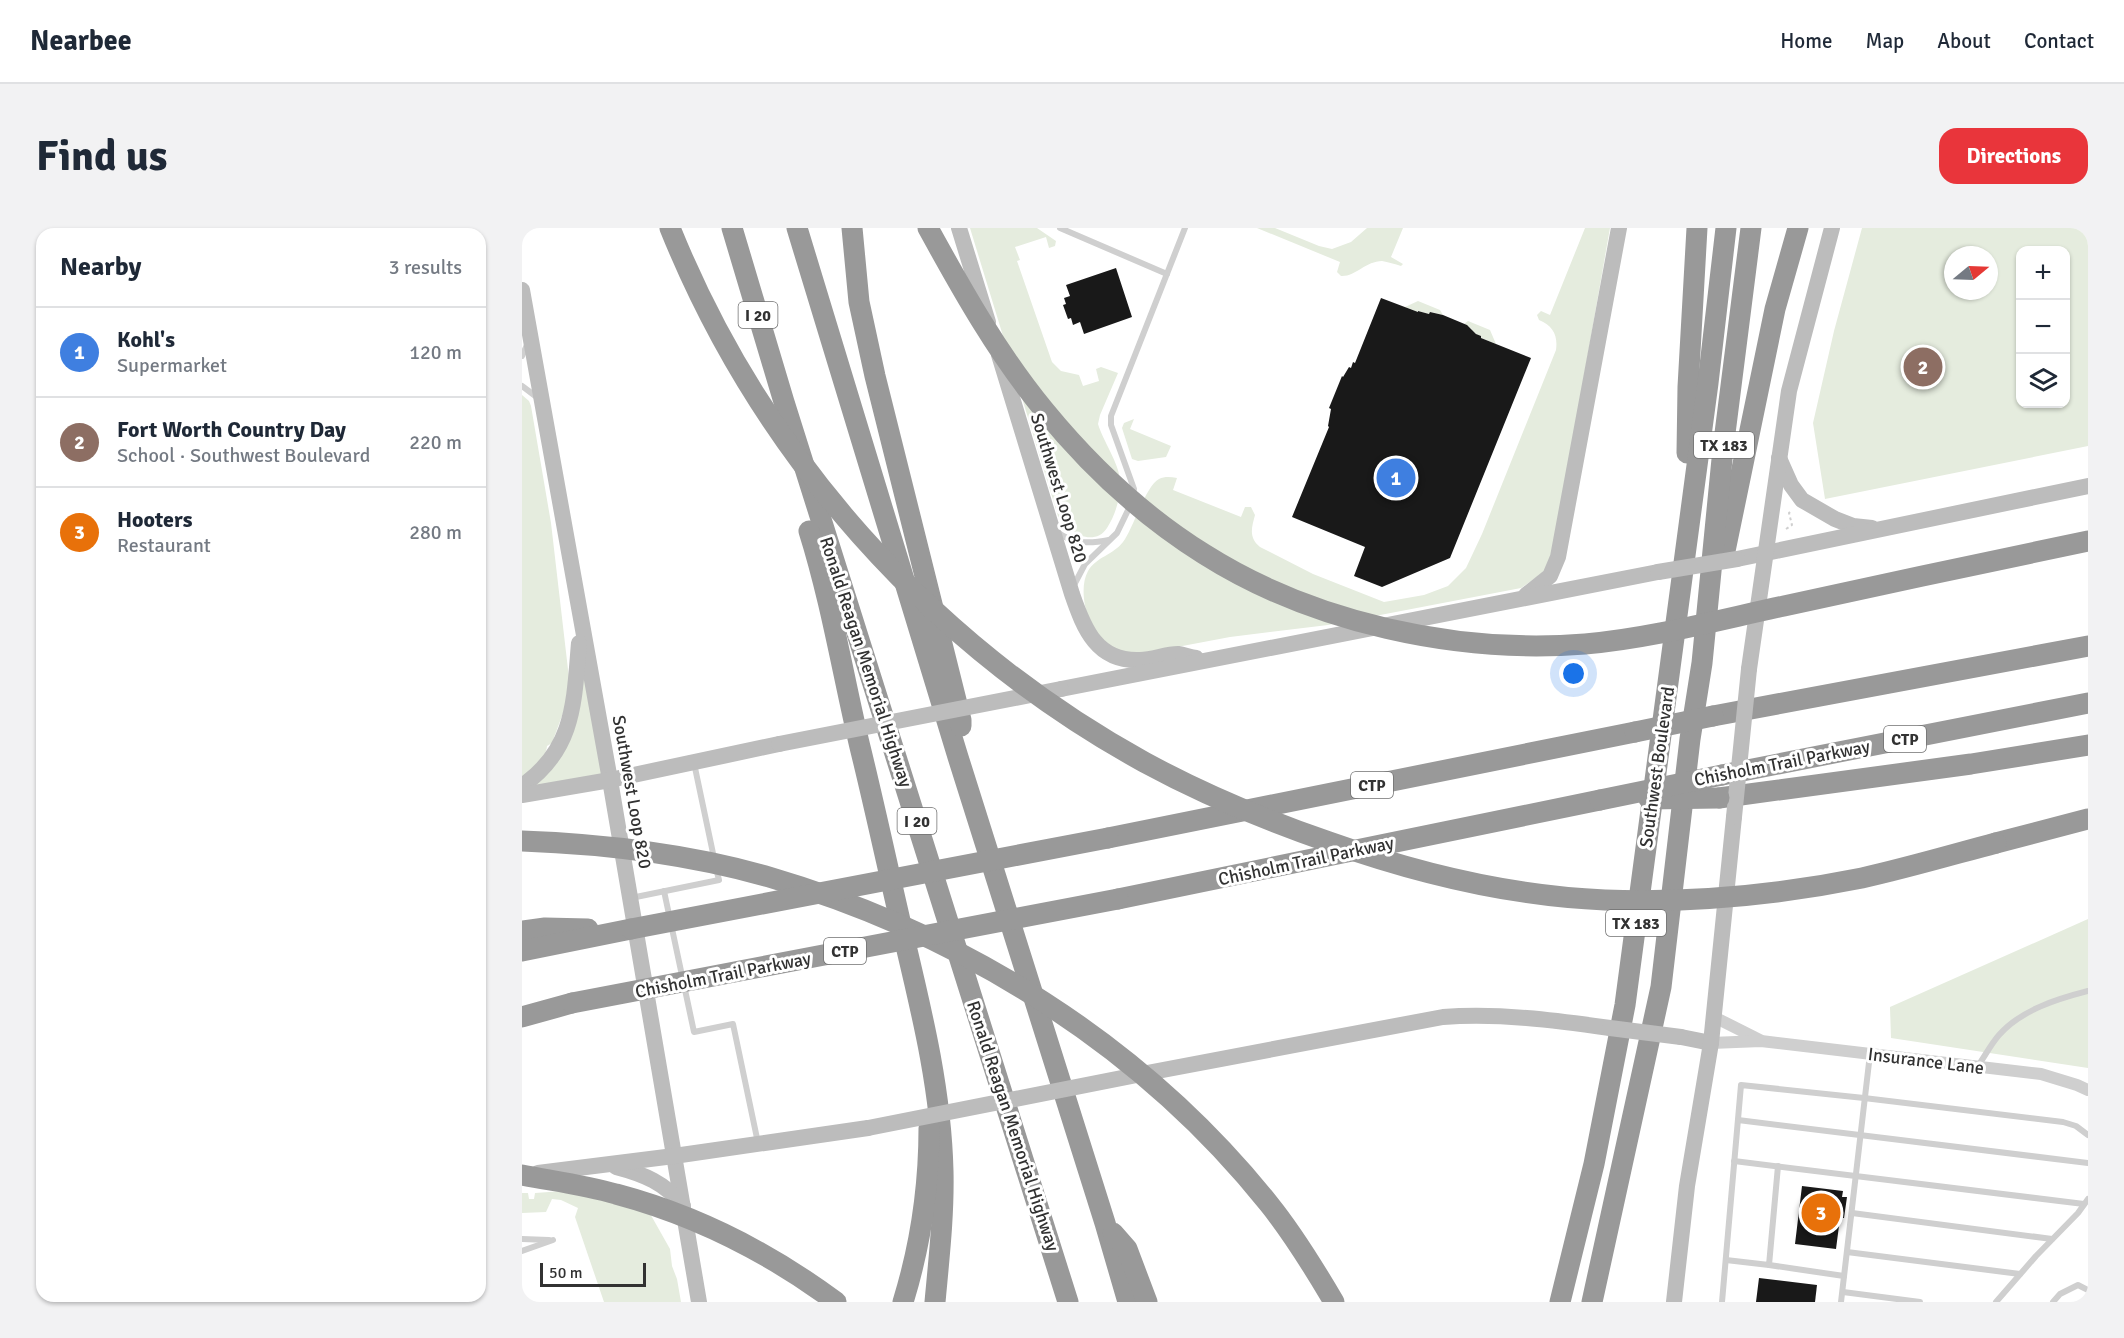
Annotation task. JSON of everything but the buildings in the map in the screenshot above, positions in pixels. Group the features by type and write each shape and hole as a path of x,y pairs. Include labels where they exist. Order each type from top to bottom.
{"highway":[{"path":"670,228 711,319 752,392 803,466 884,561 945,620 997,664 1099,736 1135,757 1264,819 1363,854 1434,875 1521,892 1603,900 1686,900 1788,890 1863,877 2088,819"},
{"name":"Ronald Reagan Memorial Highway","path":"732,228 784,402 1068,1302"},
{"path":"797,228 958,757 1128,1302"},
{"path":"852,228 859,302 875,375 961,720 958,757"},
{"path":"928,228 983,322 1022,382 1070,440 1104,475 1177,536 1230,570 1284,595 1368,624 1464,642 1521,645 1590,644 1660,632 2088,541"},
{"path":"1687,540 1688,387 1697,228"},
{"name":"Southwest Boulevard","path":"1560,1302 1594,1164 1622,1028 1726,228"},
{"name":"Southwest Boulevard","path":"1592,1302 1661,987 1690,739 1702,663 1723,449 1751,228"},
{"path":"1702,663 1775,309 1798,228"},
{"path":"784,402 786,453 817,555 928,1041 937,1096 943,1168 941,1236 935,1302"},
{"path":"1974,668 2088,634"},
{"name":"CTP","path":"522,951 1108,838 1713,716 2088,646"},
{"name":"Chisholm Trail Parkway","path":"522,1013 1118,899 1722,774 2088,703"},
{"path":"1600,800 1719,798 1971,764 2088,745"},
{"path":"522,841 630,849 709,863 767,877 870,912 945,945 975,961 1091,1033 1131,1064 1172,1101 1242,1172 1270,1205 1296,1241 1334,1302"},
{"path":"522,932 546,928 631,929"},
{"path":"522,1017 572,1003"},
{"path":"903,1302 915,1256 926,1177 929,1142 928,1041"},
{"path":"522,1175 617,1194 712,1228 797,1274 836,1302"},
{"path":"1105,1223 1127,1249 1147,1302"}],"main road":[{"path":"1519,599 1550,576 1558,557 1619,228"},
{"path":"1674,1302 1687,1186 1711,1042 1749,669 1779,458 1789,391 1832,228"},
{"name":"Southwest Loop 820","path":"961,230 1050,527 1072,594 1087,630 1096,644 1110,655 1124,660 1142,660 1176,654 1208,660"},
{"name":"Southwest Loop 820","path":"522,290 610,780 699,1302"},
{"path":"1779,458 1791,485 1802,500 1835,519 1853,526 1882,530"},
{"path":"522,795 610,780 778,744 1658,572 1765,554 2088,486"},
{"path":"522,786 532,780 549,762 570,723 574,706 581,618"},
{"path":"522,1175 868,1128 1443,1017 1505,1016 1711,1042"},
{"path":"606,1165 629,1170 664,1185 683,1206"}],"street":[{"name":"Insurance Lane","path":"1714,1017 1761,1041"},
{"name":"Insurance Lane","path":"1711,1042 1761,1041 2041,1074 2088,1090"}],"lane":[{"path":"1060,228 1167,274"},
{"path":"1072,594 1085,564 1117,533 1131,505 1134,489 1111,425 1111,416 1185,228"},
{"path":"522,356 530,336"},
{"path":"522,386 542,403"},
{"path":"1050,527 1062,536 1080,543 1110,540"},
{"path":"630,898 718,880 694,762"},
{"path":"664,891 694,1032 733,1024 758,1144"},
{"path":"1977,1067 1999,1035 2016,1019 2064,997 2088,991"},
{"path":"1841,1302 1870,1054"},
{"path":"1722,1302 1741,1085 2063,1122 2076,1126 2088,1135"},
{"path":"1738,1120 2088,1163"},
{"path":"1734,1161 2086,1202"},
{"path":"1769,1264 1778,1166"},
{"path":"1996,1302 2086,1202"},
{"path":"1852,1213 2052,1239"},
{"path":"522,1239 553,1240 522,1251"},
{"path":"1847,1251 2020,1274"},
{"path":"1726,1260 1769,1264 1844,1276"},
{"path":"2053,1302 2060,1294 2078,1285 2088,1290"},
{"path":"1843,1292 1920,1302"}],"path":[{"path":"1783,530 1792,525 1789,513 1797,504"}],"shaded area":[{"path":"970,228 1037,228 1056,241 1055,246 1049,248 1046,237 1015,247 1020,260 1017,261 1052,362 1061,371 1079,375 1083,386 1099,381 1096,369 1101,367 1118,373 1098,424 1117,466 1120,492 1110,523 1101,534 1095,537 1081,536 1067,527 1058,516"},
{"path":"1257,228 1275,228 1332,249 1351,242 1367,228 1403,228 1391,257 1403,264 1401,266 1382,261 1376,262 1346,276 1341,276 1337,272 1340,262"},
{"path":"1585,228 1610,228 1553,553 1545,571 1521,588 1328,625 1230,637 1140,654 1117,650 1099,637 1089,620 1084,599 1085,579 1088,571 1095,562 1123,542 1149,490 1159,479 1166,477 1177,478 1173,490 1241,517 1245,507 1251,507 1255,515 1252,536 1260,547 1313,574 1384,602 1424,595 1448,586 1466,568 1482,534 1556,350 1554,332 1539,320 1537,315 1541,311 1550,315"},
{"path":"1862,228 2088,228 2088,446 1825,499 1813,423 1834,331"},
{"path":"1418,301 1440,310 1443,315 1418,312 1405,307"},
{"path":"1468,321 1490,330 1496,344 1481,338 1467,327 1464,324"},
{"path":"522,395 531,406 551,523 569,678 566,705 552,743 547,746 538,764 522,778"},
{"path":"1134,419 1130,429 1171,446 1166,457 1138,461 1132,459 1122,428 1124,423"},
{"path":"581,619 610,780 522,786 559,747"},
{"path":"2088,919 2088,1068 1891,1038 1890,1007"},
{"path":"577,1190 648,1210 670,1249 681,1302 604,1302 575,1217 578,1208 561,1200 552,1199 546,1212 522,1213 522,1193 528,1193 529,1199 534,1199 535,1193"}],"place":[{"name":"Fort Worth Country Day","path":"1923,367"},
{"name":"Kohl's","path":"1396,478"},
{"name":"Hooters","path":"1821,1213"}]}
